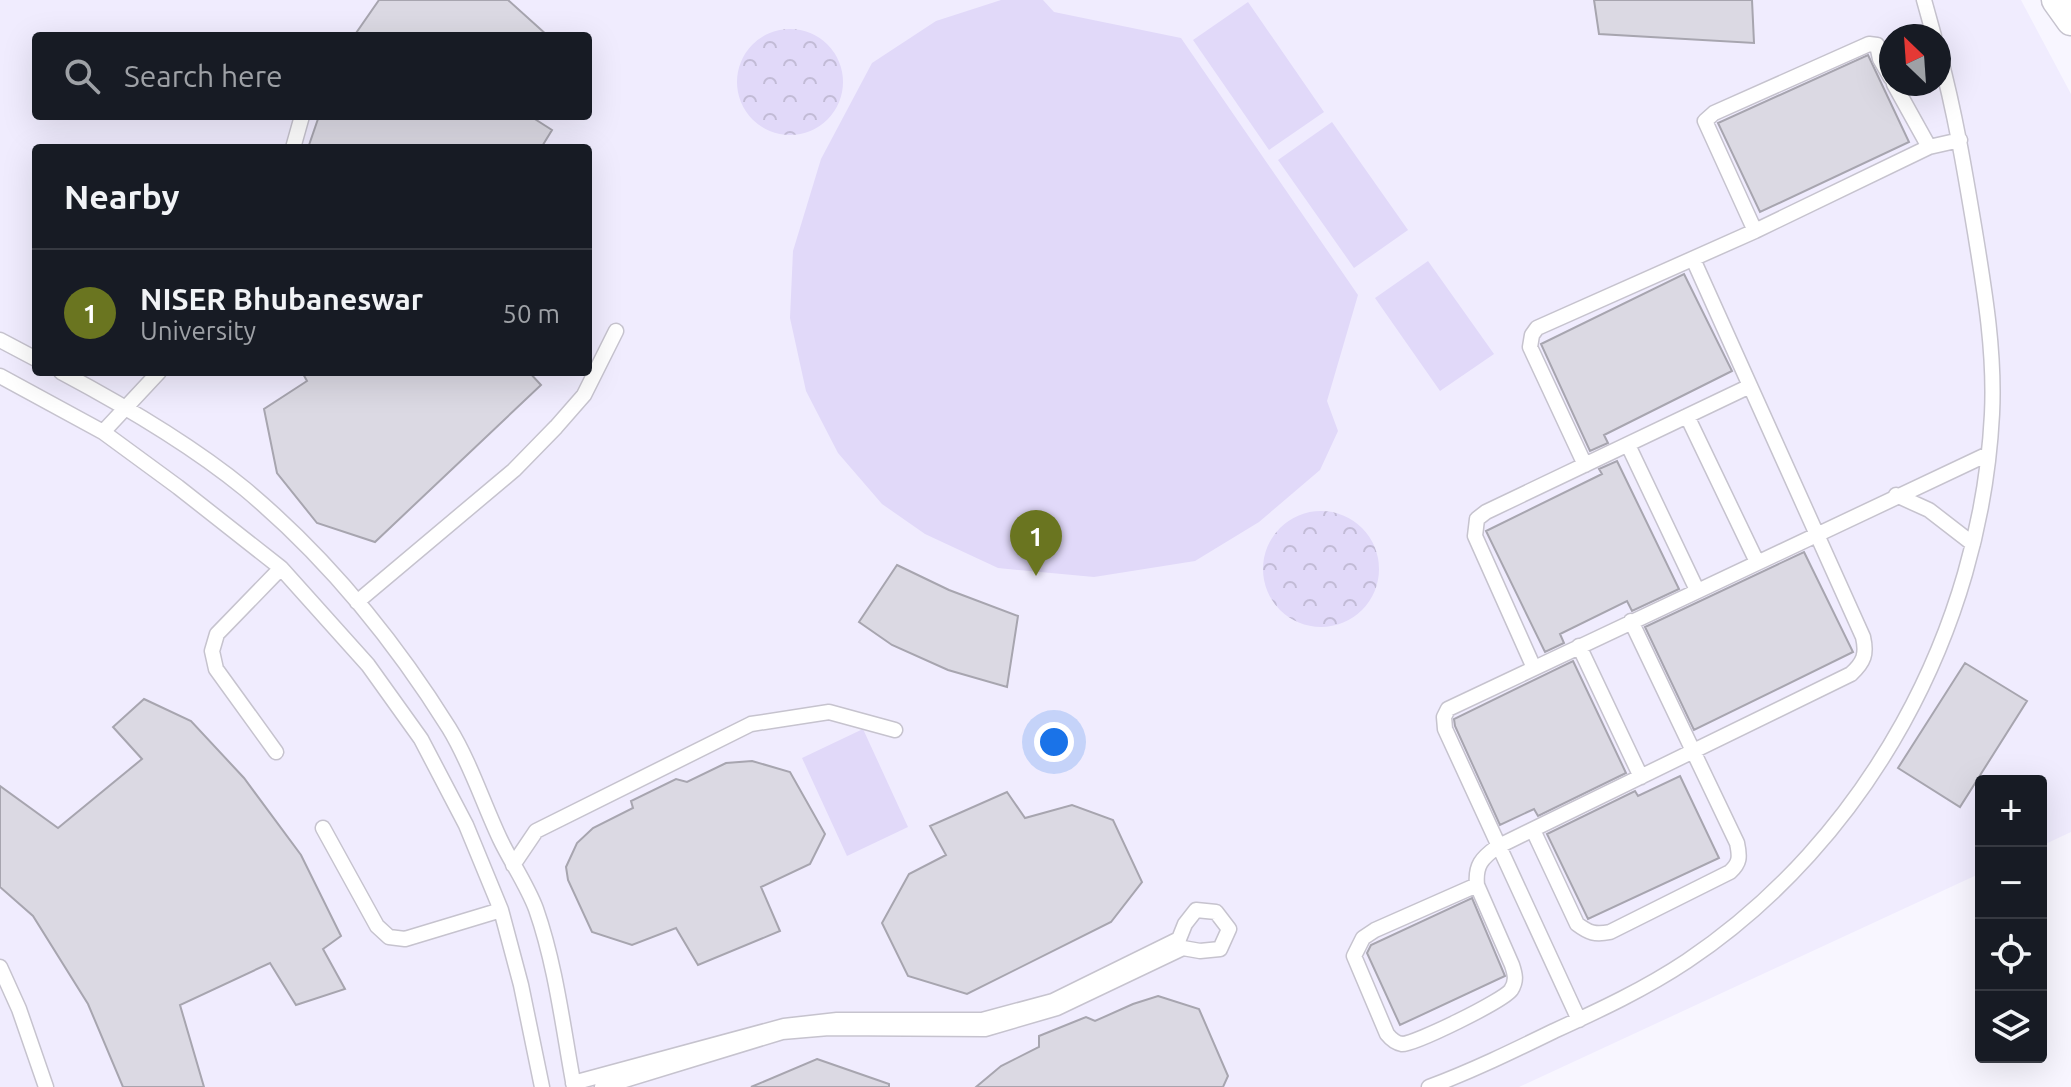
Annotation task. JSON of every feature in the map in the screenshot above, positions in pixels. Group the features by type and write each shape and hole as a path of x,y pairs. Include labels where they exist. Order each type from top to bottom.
{"street":[{"path":"2056,0 2071,21"}],"lane":[{"path":"1921,3 1929,24"},
{"path":"1755,231 1705,121 1714,113 1869,44 1877,45 1879,54"},
{"path":"1901,96 1929,147"},
{"path":"1429,1087 1641,991 1690,959 1758,906 1797,869 1839,821 1908,717 1935,658 1966,574 1992,415 1992,358 1986,298 1960,140 1949,96"},
{"path":"294,144 301,120"},
{"path":"1585,465 1530,347 1537,328 1755,231 1929,147 1960,140"},
{"path":"1477,885 1375,930 1357,945 1354,956 1393,1042 1405,1044 1420,1039 1499,1000 1511,990 1515,978 1512,965 1477,885 1478,865 1483,857 1497,847 1851,674 1862,664 1866,650 1863,637 1693,259"},
{"path":"357,602 514,470 556,427 584,395 616,331"},
{"path":"0,340 32,357"},
{"path":"0,376 103,432 178,487 281,568 368,665 421,739 466,825 501,910 521,985 542,1087"},
{"path":"69,376 127,407 244,488 309,547 403,661 451,731 535,907 551,959 574,1085 784,1026 837,1020 982,1020 1053,1001 1179,939 1185,924 1196,910 1216,912 1229,929 1220,949 1200,951 1183,948 1057,1008 985,1029 829,1028 782,1032 602,1087"},
{"path":"103,432 155,376"},
{"path":"1534,668 1475,536 1477,519 1750,386"},
{"path":"1687,416 1757,562"},
{"path":"1628,445 1697,590"},
{"path":"1579,1020 1445,729 1444,717 1448,709 1988,454"},
{"path":"1896,495 1929,510 1973,544"},
{"path":"276,752 216,669 212,651 217,634 281,568"},
{"path":"1533,830 1577,924 1598,935 1610,932 1730,872 1738,865 1740,856 1737,843 1631,621"},
{"path":"1579,646 1641,777"},
{"path":"513,865 536,831 751,724 829,712 895,730"},
{"path":"323,828 377,926 389,937 405,939 501,910"},
{"path":"0,967 19,1009 46,1087"}],"shaded area":[{"path":"0,0 2021,0 2071,94 2071,832 2047,843 2047,775 1975,775 1975,876 1519,1087 0,1087"}],"green space":[{"path":"1001,0 1043,0 1054,12 1181,38 1358,295 1327,401 1338,431 1320,470 1259,522 1195,561 1094,577 998,568 925,534 882,504 838,453 806,391 790,318 793,251 821,159 872,63 936,21"},
{"path":"1248,2 1324,112 1269,150 1193,40"},
{"path":"790,29 810,33 828,44 839,62 843,82 839,102 828,120 810,131 790,135 770,131 752,120 741,102 737,82 741,62 752,44 770,33"},
{"path":"1332,122 1408,230 1354,268 1278,160"},
{"path":"1428,261 1494,354 1440,391 1375,298"},
{"path":"1321,511 1343,515 1362,528 1375,547 1379,569 1375,591 1362,610 1343,623 1321,627 1299,623 1280,610 1267,591 1263,569 1267,547 1280,528 1299,515"},
{"path":"863,729 908,827 847,856 802,758"}],"building":[{"path":"379,0 508,0 544,32 357,32"},
{"path":"1594,0 1752,0 1754,43 1599,34"},
{"path":"1868,55 1879,78 1879,96 1887,96 1909,142 1760,212 1718,123"},
{"path":"318,120 536,120 552,130 543,144 309,144"},
{"path":"1684,274 1732,371 1604,435 1608,443 1590,451 1541,344"},
{"path":"304,376 533,376 541,385 375,542 317,523 277,473 264,409 307,381"},
{"path":"1617,461 1679,589 1632,611 1627,601 1560,634 1564,643 1545,652 1486,531 1602,474 1599,469"},
{"path":"1804,552 1853,652 1694,730 1645,627"},
{"path":"897,565 949,590 1018,616 1007,687 948,670 892,645 859,622"},
{"path":"1573,661 1626,773 1538,816 1534,809 1500,825 1454,719"},
{"path":"1965,663 2027,701 1980,775 1975,775 1975,783 1960,807 1898,768"},
{"path":"144,699 191,721 244,778 301,855 341,936 323,949 345,989 296,1005 270,963 180,1005 204,1087 123,1087 88,1004 33,916 0,887 0,786 58,828 142,759 113,727"},
{"path":"752,761 790,772 825,834 810,864 761,887 780,931 698,965 676,928 632,945 592,932 568,880 566,867 577,843 593,828 633,808 631,801 676,779 687,782 726,763"},
{"path":"1680,776 1719,858 1588,919 1547,834 1635,791 1638,796"},
{"path":"1007,792 1025,818 1072,805 1113,820 1142,882 1111,922 967,994 908,976 882,923 909,874 946,855 930,826"},
{"path":"1472,898 1505,976 1400,1025 1367,953 1371,945"},
{"path":"1158,996 1199,1009 1228,1076 1223,1087 976,1087 1001,1066 1039,1047 1039,1036 1086,1017 1095,1021"},
{"path":"817,1059 889,1084 889,1087 751,1087"}],"place":[{"name":"NISER Bhubaneswar","path":"1036,576"}]}
